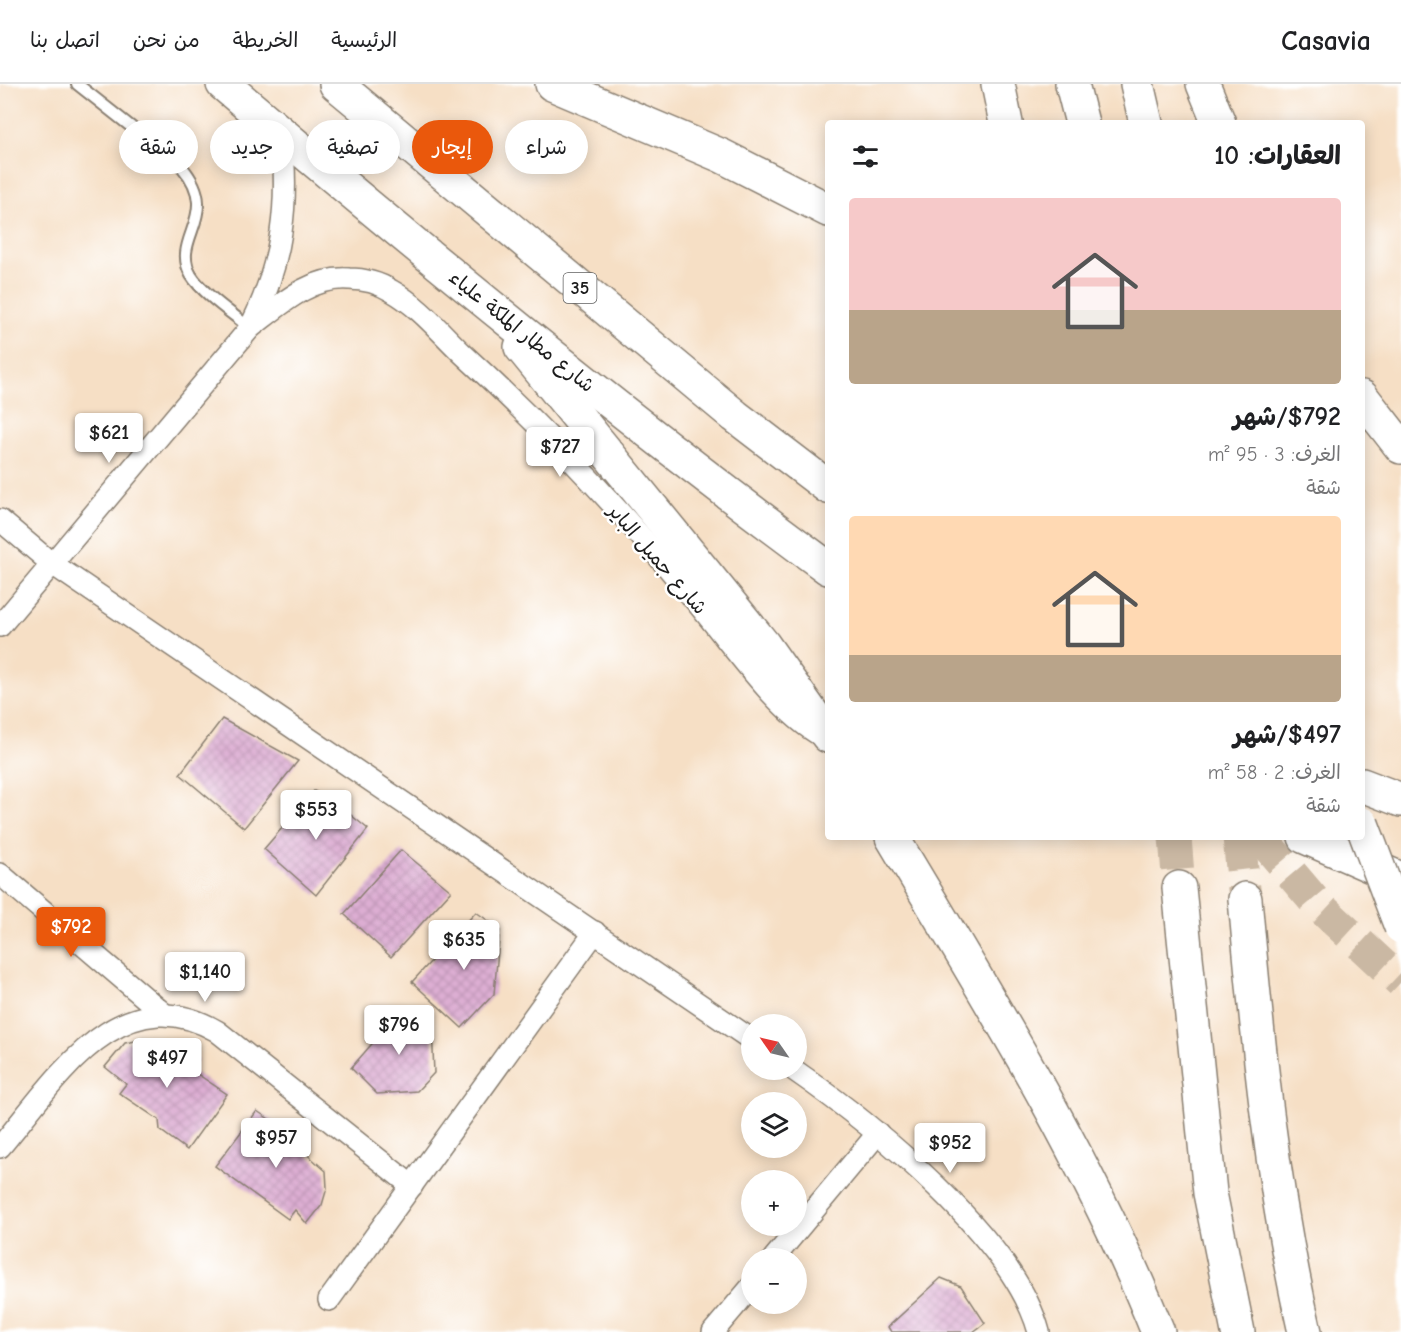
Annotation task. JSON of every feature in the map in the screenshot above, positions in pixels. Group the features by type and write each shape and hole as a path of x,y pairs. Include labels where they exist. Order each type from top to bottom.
{"main road":[{"name":"شارع مطار الملكة علياء","path":"223,84 266,120"},
{"name":"35","path":"336,84 735,416 825,485"},
{"path":"552,84 722,156 825,208"},
{"path":"998,84 1005,120"},
{"path":"1072,84 1081,120"},
{"path":"1137,84 1145,120"},
{"path":"1203,84 1218,120"},
{"name":"شارع مطار الملكة علياء","path":"294,144 486,304 716,486 825,566"},
{"path":"486,304 628,482 756,635 825,734"},
{"path":"1365,401 1401,447"},
{"path":"1365,786 1401,800"},
{"path":"1365,832 1401,927"},
{"path":"894,840 1045,1094 1117,1235 1158,1332"},
{"path":"1312,840 1401,879"},
{"path":"1179,888 1210,1193 1238,1332"},
{"path":"1245,899 1260,1071 1278,1206 1305,1332"}],"street":[{"name":"شارع جميل الباير","path":"250,328 266,297 280,244 286,189 285,174"},
{"name":"شارع جميل الباير","path":"0,626 250,328 298,292 330,280 347,278 371,282 392,291 405,300 488,377 622,517 686,589 788,712 806,728 825,737"},
{"path":"0,520 51,563 741,1032"},
{"path":"0,874 164,1014"},
{"path":"329,1300 596,932"},
{"path":"0,1147 89,1044 125,1022 164,1014 186,1017 217,1031 412,1186"},
{"path":"807,1080 878,1134 938,1189 1000,1258 1026,1298 1040,1332"},
{"path":"782,1248 878,1134"},
{"path":"713,1332 741,1299"}],"lane":[{"path":"77,84 182,167 190,176 196,187 199,211 187,244 187,267 199,285 250,328"}],"building":[{"path":"222,719 298,761 244,828 180,774"},
{"path":"314,791 330,798 368,829 316,895 264,849"},
{"path":"401,850 451,891 391,957 344,914"},
{"path":"476,912 500,929 494,994 462,1028 412,982"},
{"path":"404,1007 432,1027 434,1073 417,1091 377,1094 351,1068"},
{"path":"146,1039 179,1061 185,1053 198,1060 190,1069 227,1094 187,1150 160,1130 159,1120 119,1093 126,1084 105,1067 125,1043"},
{"path":"257,1111 305,1143 302,1150 326,1171 327,1188 322,1205 307,1224 295,1210 288,1219 215,1166"},
{"path":"941,1278 961,1286 985,1323 973,1332 891,1332 888,1327"}],"tunnel":[{"path":"1175,840 1179,888"},
{"path":"1239,840 1245,899"},
{"path":"1263,840 1318,905 1401,982"}]}
